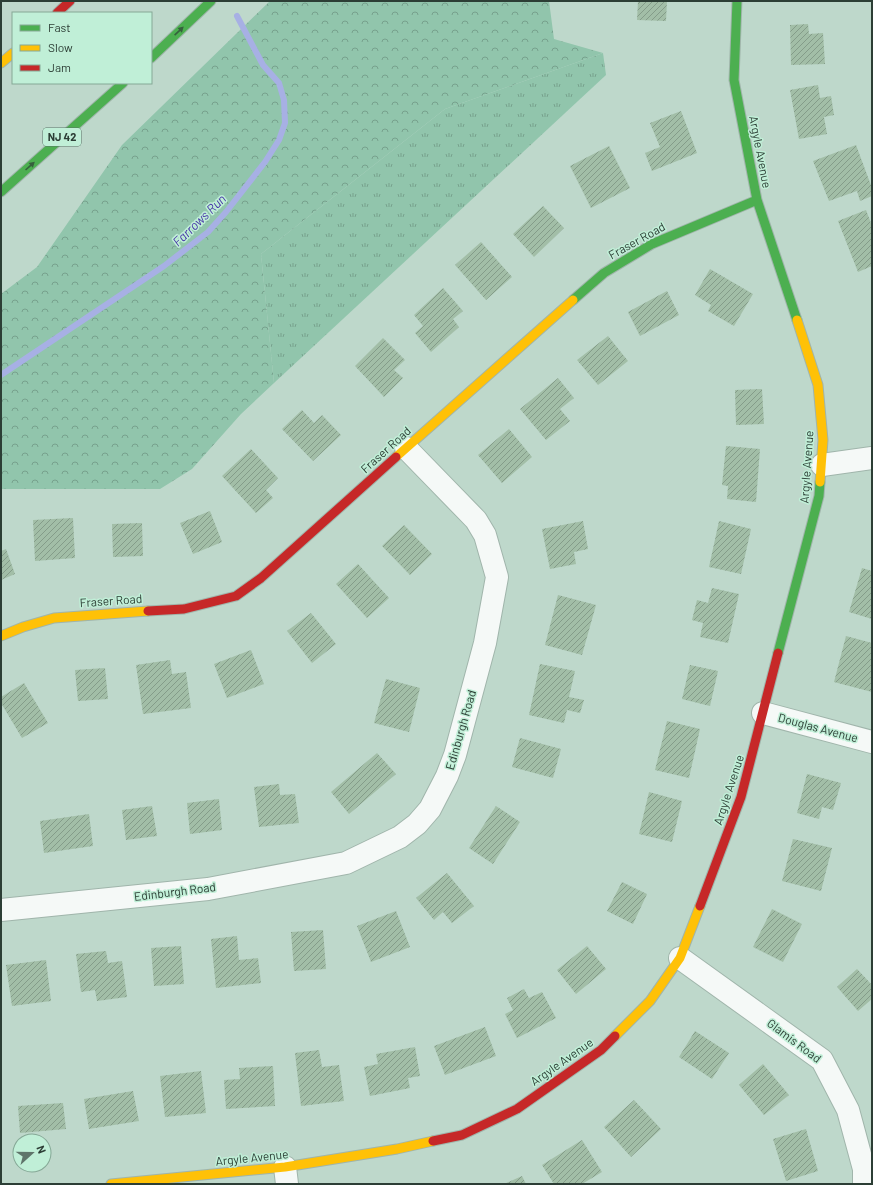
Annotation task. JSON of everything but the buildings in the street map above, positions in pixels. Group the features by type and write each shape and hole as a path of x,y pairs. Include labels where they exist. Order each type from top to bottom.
{"main road":[{"path":"58,12 70,1"},
{"path":"152,57 211,1"},
{"name":"Argyle Avenue","path":"111,1184 286,1175 462,1135 517,1109 601,1050 650,1001 680,958 741,798 819,496 822,465 823,440 818,385 757,200 734,80 737,1"},
{"path":"1,64 12,54"},
{"name":"NJ 42","path":"1,192 123,84"},
{"name":"Fraser Road","path":"1,636 23,627 54,618 184,609 236,596 261,578 604,273 652,244 757,200"}],"street":[{"name":"Edinburgh Road","path":"1,910 208,889 346,863 400,837 416,824 430,809 447,776 455,755 484,643 497,577 485,535 476,520 406,448"},
{"path":"822,465 872,458"},
{"name":"Douglas Avenue","path":"763,713 872,742"},
{"name":"Glamis Road","path":"680,958 822,1060 848,1110 864,1170 864,1184"}],"green space":[{"path":"270,1 549,1 554,39 603,53 445,109 261,254 274,383 241,414 192,469 160,489 1,489 1,294 37,267 122,145"},
{"path":"603,53 606,75 274,383 261,254 445,109"}],"waterway":[{"name":"Farrows Run","path":"1,375 164,266 208,232 226,212 265,162 279,140 285,123 284,100 279,83 263,65 237,16"}],"traffic: fast":[{"path":"152,57 211,1"},
{"path":"737,1 734,80 757,200 797,320"},
{"path":"1,192 122,84"},
{"path":"573,300 604,273 652,244 757,200"},
{"path":"778,653 819,496 820,482"}],"traffic: slow":[{"path":"1,63 12,54"},
{"path":"396,457 573,300"},
{"path":"797,320 818,385 823,440 820,482"},
{"path":"1,636 23,627 54,618 148,611"},
{"path":"615,1036 650,1001 680,958 700,906"},
{"path":"111,1184 285,1167 397,1149 433,1141"}],"traffic: jam":[{"path":"58,12 70,1"},
{"path":"148,611 184,609 236,596 261,578 396,457"},
{"path":"700,906 741,797 778,653"},
{"path":"433,1141 462,1135 517,1109 601,1050 615,1036"}]}
